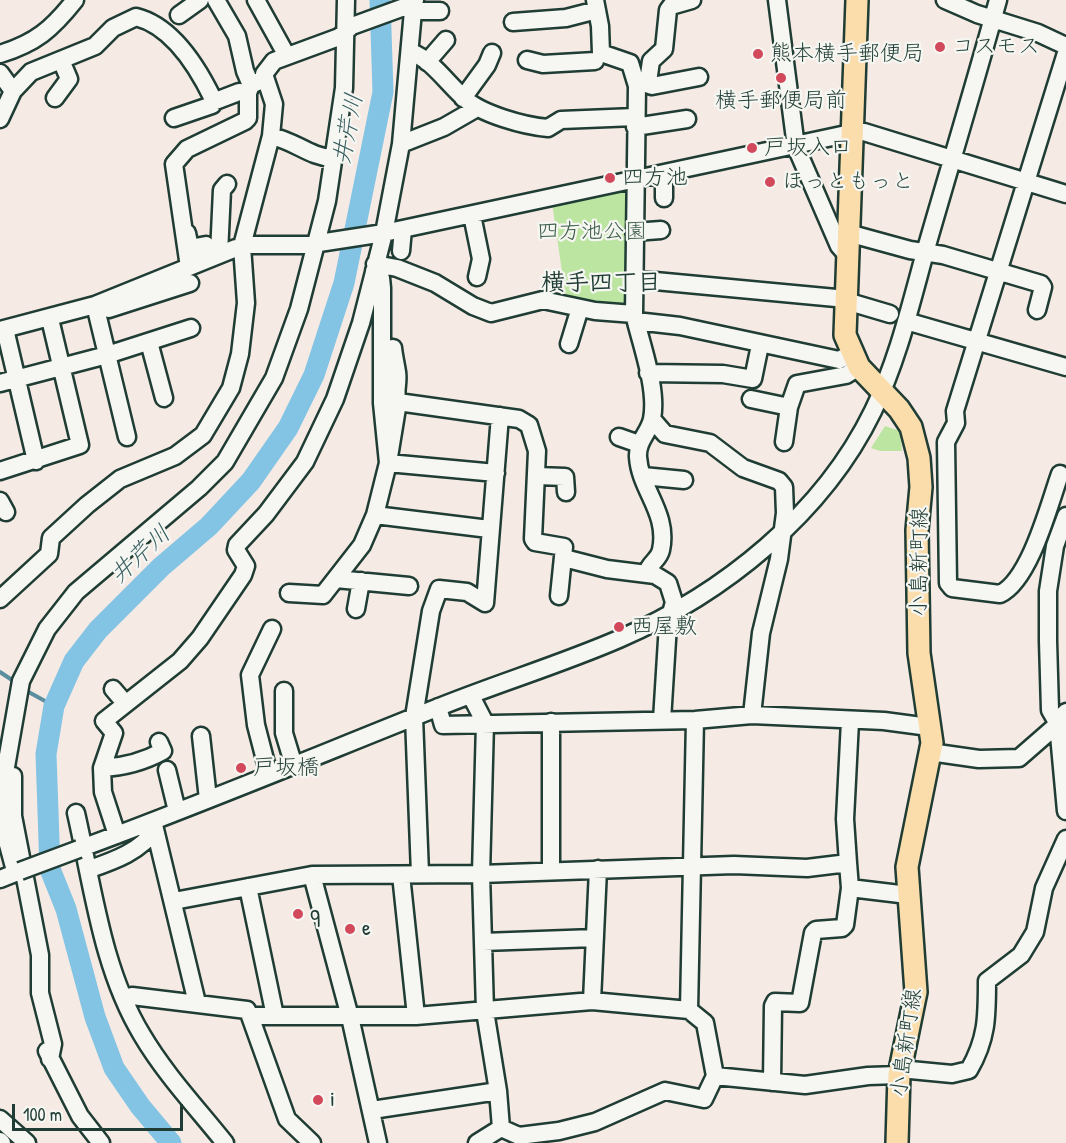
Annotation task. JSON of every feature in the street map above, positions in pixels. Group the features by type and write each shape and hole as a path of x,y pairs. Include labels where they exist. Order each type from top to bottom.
{"main road":[{"path":"855,361 845,335 857,0"},
{"name":"小島新町線","path":"855,361 899,409 911,427 919,458 919,653 932,743 908,867 916,992 900,1072 897,1143"}],"street":[{"path":"0,54 27,45 40,36 75,0"},
{"path":"179,15 200,0"},
{"path":"0,599 49,554 51,538 87,505 120,479 175,456 209,430 231,388 240,354 246,303 243,246 272,136 274,104 254,85 245,71 237,36 216,0"},
{"path":"256,0 287,56"},
{"path":"101,1143 80,1116 50,1059 32,997 29,950 18,872 3,826 0,802 5,740 27,664 47,629 76,592 199,488 225,462 274,378 288,345 327,201 332,158 340,120 350,28 346,0"},
{"path":"647,573 648,567 658,558 661,550 661,531 658,509 643,476 638,457 639,444 652,419 653,396 635,318 635,122 641,85 651,61 664,49 668,10 671,6 692,0"},
{"path":"777,0 796,147 839,246 847,255"},
{"path":"945,0 1038,33 1066,46"},
{"path":"0,879 117,835 154,825 177,811 438,707 619,639 670,614 712,588 782,531 847,455 873,412 881,392 898,317 926,252 998,0"},
{"path":"117,835 104,792 102,768 114,733 104,722 125,704 151,675 180,661 194,634 223,593 243,575 246,566 236,550 237,545 298,474 335,399 361,323 401,144 411,52 411,4"},
{"path":"174,118 212,105 213,102 254,85 274,61 339,37 350,28 411,4 440,11"},
{"path":"513,22 566,18 597,10 596,62"},
{"path":"0,119 13,91 31,72 95,46 113,28 131,17 141,18 167,32 203,77 213,102"},
{"path":"427,62 446,40"},
{"path":"411,52 427,62 463,98 477,108 548,128 561,120 635,122 687,119"},
{"path":"463,98 487,65 492,53"},
{"path":"1060,474 1029,556 1006,591 999,594 952,588 948,583 946,442 948,434 956,423 955,411 1066,53"},
{"path":"55,98 69,79 61,60"},
{"path":"527,60 543,64 630,63 641,85"},
{"path":"0,73 13,91"},
{"path":"641,85 652,86 699,77"},
{"path":"193,270 174,164 187,149 245,121 248,118 254,85"},
{"path":"401,144 444,127 477,108"},
{"path":"36,460 8,381 2,330 95,308 193,270 219,254 243,246 317,243 382,234 864,132 1066,194"},
{"path":"272,136 290,140 309,153 332,158"},
{"path":"664,174 664,198"},
{"path":"219,254 222,190 227,184"},
{"path":"472,214 481,258 477,277"},
{"path":"185,224 190,248 206,245 193,270"},
{"path":"401,251 403,229"},
{"path":"634,232 661,230"},
{"path":"848,233 1041,284 1043,287 1037,310"},
{"path":"375,268 397,268 435,283 473,306 491,313 509,310 537,300 680,326 760,345 855,361 846,375 797,384 789,408 784,442"},
{"path":"375,268 381,278 382,288 381,366 384,436 388,463"},
{"path":"634,279 783,292 847,302 1066,367"},
{"path":"95,308 127,437"},
{"path":"569,344 580,309"},
{"path":"0,471 80,444 50,319"},
{"path":"8,381 108,355 191,328"},
{"path":"149,342 164,398"},
{"path":"648,373 723,374 753,379 760,345"},
{"path":"289,593 323,595 362,545 375,515 388,463 398,402 395,395 398,372 394,365 393,348 389,366 381,366"},
{"path":"751,399 789,408"},
{"path":"398,402 519,419 529,425 537,452 533,539 535,542 561,545 564,558 559,596"},
{"path":"420,874 414,717 431,611 439,589 467,592 485,603 489,529 500,416"},
{"path":"652,419 664,434 710,443 743,468 782,483 785,513 761,633 752,715"},
{"path":"619,437 639,444"},
{"path":"388,463 495,473"},
{"path":"537,476 565,477 566,492"},
{"path":"643,476 684,480"},
{"path":"375,515 489,529"},
{"path":"1062,718 1050,710 1048,591 1055,546 1066,516"},
{"path":"564,558 607,569 647,573 664,578 668,583 674,598 670,614 662,720"},
{"path":"336,579 409,586"},
{"path":"356,609 361,581"},
{"path":"269,775 256,725 250,675 272,629"},
{"path":"27,664 31,671 16,759 12,802 40,955 40,993 53,1044 50,1059"},
{"path":"113,689 125,704"},
{"path":"284,691 284,733 294,766"},
{"path":"471,696 485,723 481,874 484,1011 498,1091 501,1128"},
{"path":"438,707 443,725 696,720 752,715 929,727"},
{"path":"930,752 979,759 1019,758 1062,718"},
{"path":"1062,718 1066,811"},
{"path":"689,1010 696,720"},
{"path":"772,1082 774,1002 800,1003 813,933 816,930 842,928 845,925 850,888 845,819 850,721"},
{"path":"551,722 551,871"},
{"path":"201,736 208,799"},
{"path":"102,768 121,767 157,754 163,751 159,742"},
{"path":"167,770 177,811"},
{"path":"76,813 82,848 90,869 111,966 124,998 141,1033 158,1058 225,1143"},
{"path":"90,869 112,861 144,843 154,825"},
{"path":"154,825 197,1003"},
{"path":"715,1076 805,1085 900,1072 952,1074 969,1070 982,1047 987,1018 987,981 1021,955 1035,932 1044,888 1066,839"},
{"path":"174,901 312,875 481,874 692,865 807,868 848,863"},
{"path":"592,1001 598,869"},
{"path":"401,874 416,1016"},
{"path":"312,875 350,1017 378,1143"},
{"path":"248,887 275,1016"},
{"path":"850,888 908,895"},
{"path":"483,942 594,938"},
{"path":"124,998 132,996 248,1010 287,1119 312,1143"},
{"path":"250,1016 416,1016 592,1001 689,1010 705,1023 715,1076 705,1099 664,1091 595,1122 559,1131 520,1139 501,1128"},
{"path":"372,1110 498,1091"},
{"path":"0,1119 27,1143"},
{"path":"477,1143 501,1128"}],"green space":[{"name":"四方池公園","path":"628,188 626,309 566,299 552,203"},
{"path":"885,426 900,431 902,451 880,451 871,448"}],"waterway":[{"name":"井芹川","path":"171,1143 140,1106 114,1068 95,1017 66,909 50,869 46,754 54,706 74,661 98,630 161,567 209,526 251,481 288,428 314,375 344,283 383,92 380,0"},
{"path":"0,672 15,682"},
{"path":"25,690 54,706"}],"place":[{"name":"コスモス","path":"940,47"},
{"name":"熊本横手郵便局","path":"758,54"},
{"name":"横手郵便局前","path":"781,78"},
{"name":"戸坂入口","path":"752,148"},
{"name":"四方池","path":"610,178"},
{"name":"ほっともっと","path":"770,182"},
{"name":"西屋敷","path":"619,627"},
{"name":"戸坂橋","path":"241,768"},
{"name":"q","path":"298,914"},
{"name":"e","path":"350,929"},
{"name":"i","path":"318,1100"}],"district":[{"name":"横手四丁目","path":"601,284"}]}
